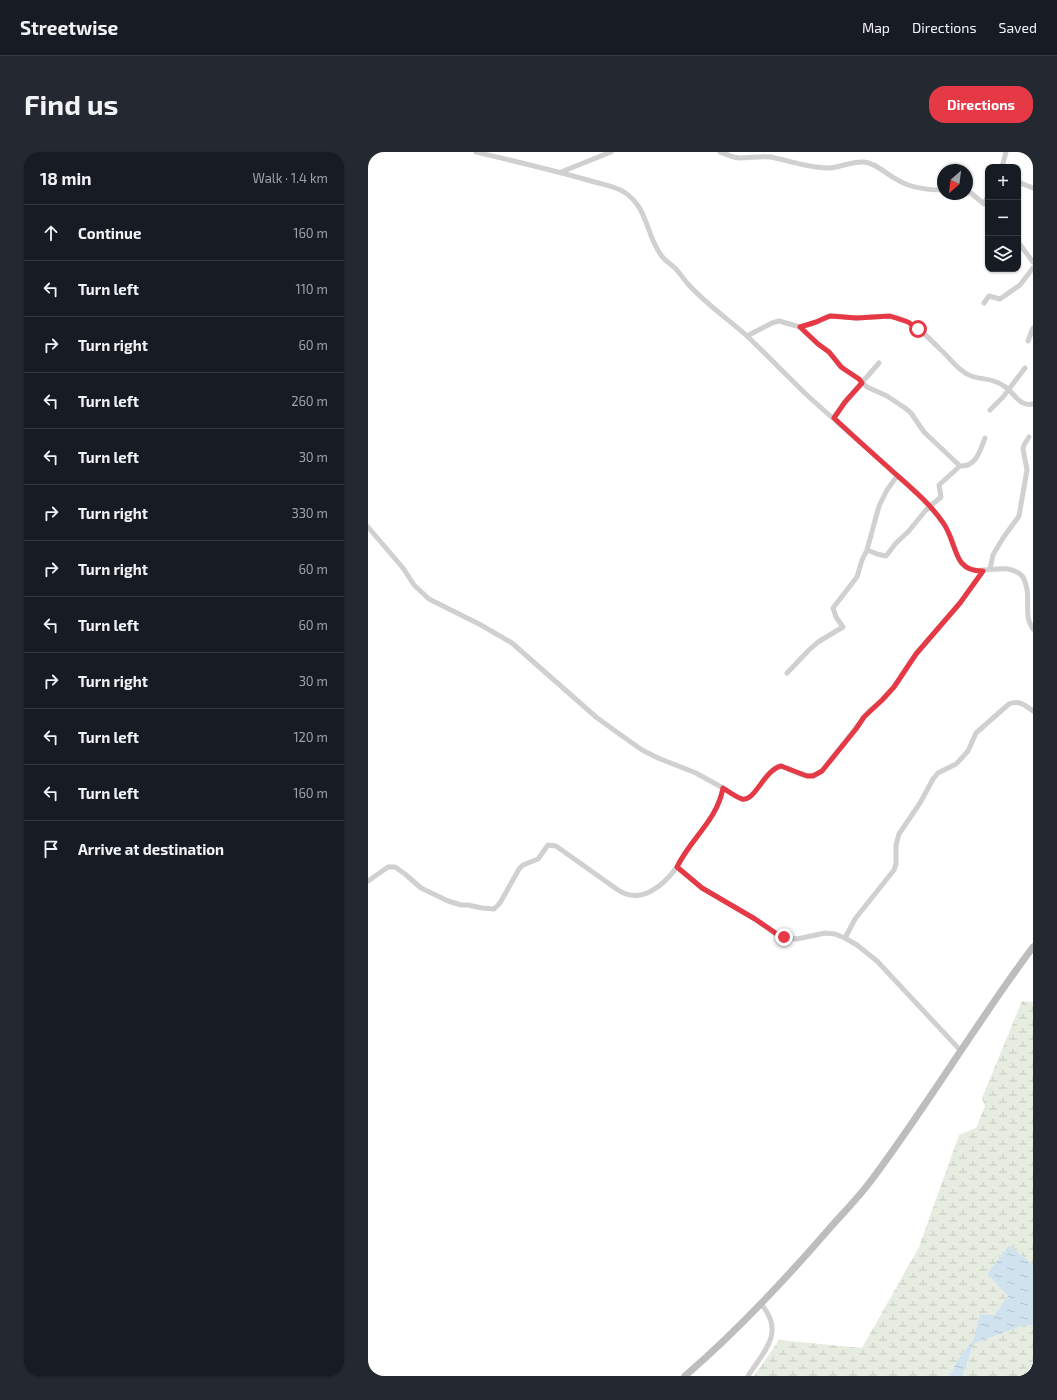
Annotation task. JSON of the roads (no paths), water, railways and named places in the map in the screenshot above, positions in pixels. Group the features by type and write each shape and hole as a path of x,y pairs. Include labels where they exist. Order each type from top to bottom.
{"main road":[{"path":"685,1376 762,1304 872,1180 920,1113 1010,977 1033,947"}],"street":[{"path":"476,152 561,172 623,191 632,198 642,211 652,238 661,255 698,294 747,336 810,398 930,506 949,532 960,562 964,567 970,570 983,571 990,569 1007,569 1017,572 1025,579 1031,591 1029,616 1030,626 1033,630"},
{"path":"561,172 611,152"},
{"path":"720,152 734,157 770,157 797,164 828,168 836,168 856,162 864,162 871,164 897,180 914,187 937,190"},
{"path":"1003,164 1006,152"},
{"path":"1021,183 1033,188"},
{"path":"973,195 985,205"},
{"path":"1021,246 1033,262"},
{"path":"984,303 989,296 1000,299 1020,285 1033,268"},
{"path":"800,327 830,316 857,318 890,316 900,318 918,329 941,349 955,365 967,374 991,379 1008,389 1023,404 1033,404"},
{"path":"747,336 778,321 800,327 829,352 841,367 859,379 862,383 911,413 924,432 960,466"},
{"path":"1028,341 1033,328"},
{"path":"834,418 845,402 879,363"},
{"path":"990,410 1004,397 1008,389 1025,368"},
{"path":"990,569 993,555 1019,516 1027,470 1023,449 1024,444 1029,437"},
{"path":"868,550 886,556 926,510 942,496 939,490 939,485 960,466 969,465 972,463 977,457 985,438"},
{"path":"787,673 809,650 843,627 836,617 833,608 857,578 862,560 868,550 879,506 887,490 897,476"},
{"path":"368,527 404,568 414,585 429,599 481,625 512,643 596,717 642,750 696,773 741,799 750,798 764,778 777,767 781,766 807,776 813,776 822,771 852,735 864,717 894,687 916,654 960,603 983,571"},
{"path":"845,938 855,919 894,870 896,864 896,845 899,834 920,803 933,779 938,773 956,764 968,751 976,733 1009,704 1014,702 1020,703 1033,711"},
{"path":"368,881 388,867 396,868 421,888 442,898 461,905 494,909 500,903 523,865 538,859 548,845 556,846 618,890 629,895 636,896 658,888 668,879 714,814 719,804 723,788"},
{"path":"677,867 702,888 750,916 777,934 790,938 796,938 826,933 835,934 845,938 877,961 960,1051"},
{"path":"748,1376 764,1351 772,1332 771,1319 762,1304"}],"water":[{"path":"1009,1245 1033,1265 1033,1326 1025,1325 973,1344 963,1376 949,1376 959,1358 974,1337 980,1314 994,1315 1008,1296 987,1274"}]}
